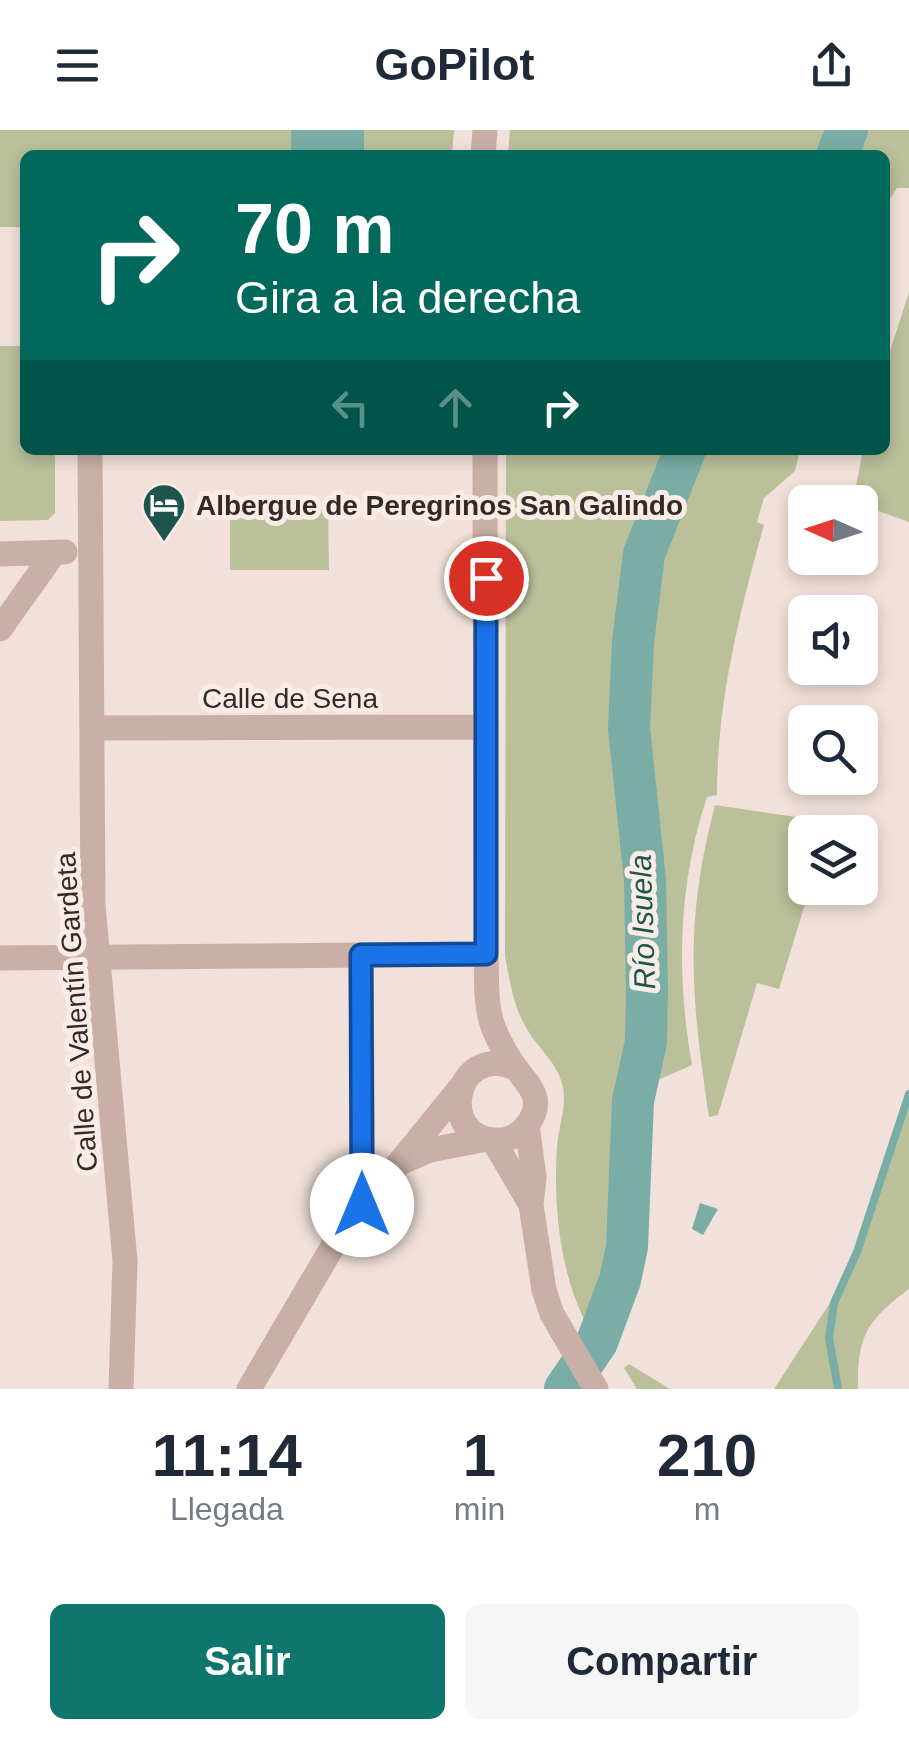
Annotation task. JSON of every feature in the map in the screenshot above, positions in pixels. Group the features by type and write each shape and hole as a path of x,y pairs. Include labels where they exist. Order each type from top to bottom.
{"street":[{"name":"Calle de Valentín Gardeta","path":"90,455 93,905 125,1261 121,1389"},
{"path":"485,455 486,954 490,1018 534,1094 527,1125 534,1178 531,1205 544,1290 568,1345 596,1389"},
{"path":"0,554 90,551"},
{"path":"0,629 54,552"},
{"name":"Calle de Sena","path":"93,728 486,727"},
{"path":"0,958 486,954"},
{"path":"361,955 362,1205"},
{"path":"490,1018 458,1100 462,1119 474,1134 490,1140 531,1205"},
{"path":"249,1389 336,1241 464,1082 490,1064 516,1068"},
{"path":"404,1161 444,1146 512,1137 527,1125"}],"green space":[{"path":"0,130 454,130 452,150 20,150 20,227 0,227"},
{"path":"510,130 909,130 909,188 897,188 890,198 890,150 508,150"},
{"path":"909,292 909,522 878,511 878,485 856,485 862,455 890,455 890,351"},
{"path":"0,346 20,346 20,455 55,455 55,513 48,520 0,521"},
{"path":"506,455 799,455 795,471 764,498 757,522 764,525 731,658 721,726 717,795 707,797 690,863 682,964 692,1065 658,1080 630,1061 621,1097 617,1206 609,1269 589,1328 571,1287 558,1217 556,1170 563,1087 557,1070 522,1020 505,956"},
{"path":"328,509 329,570 230,570 230,510"},
{"path":"715,805 788,816 788,905 805,905 779,989 757,983 718,1115 709,1117 698,1034 694,961 698,887"},
{"path":"909,1106 909,1289 883,1310 867,1331 860,1355 858,1389 774,1389 830,1303 837,1306 860,1253"},
{"path":"629,1364 670,1389 637,1389 624,1368"}],"water":[{"path":"291,130 364,130 364,150 291,150"},
{"path":"700,1203 718,1209 703,1235 692,1229"}],"waterway":[{"name":"Río Isuela","path":"839,150 847,130"},
{"name":"Río Isuela","path":"565,1389 597,1342 620,1280 627,1247 633,1101 646,1042 647,992 645,880 629,728 633,642 644,554 683,455"},
{"path":"838,1389 829,1338 834,1303 857,1252 909,1094"}],"place":[{"name":"Albergue de Peregrinos San Galindo","path":"164,543"}],"route":[{"path":"362,1205 361,955 486,954 486,578"}]}
